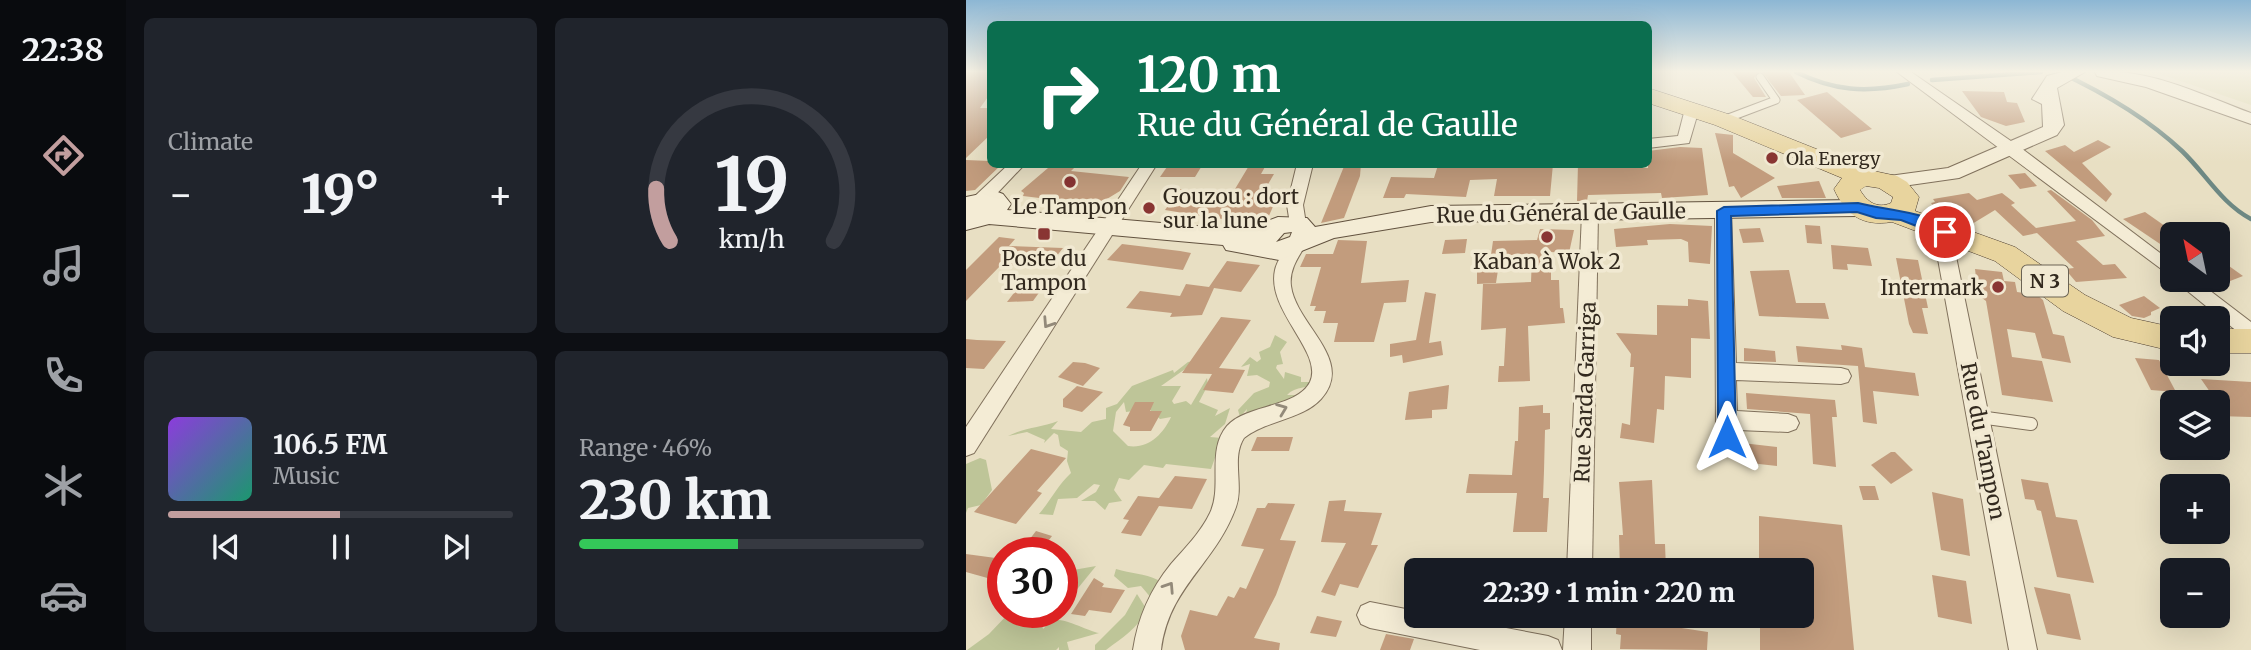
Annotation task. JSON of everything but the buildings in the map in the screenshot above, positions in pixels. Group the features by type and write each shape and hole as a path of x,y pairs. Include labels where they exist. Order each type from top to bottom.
{"main road":[{"name":"N 3","path":"1671,102 1723,120 1808,157 1945,232 2005,254 2074,303 2103,319 2124,329 2160,336"},
{"name":"Rue du Général de Gaulle","path":"979,208 1113,225 1286,236 1431,214 1724,211 1880,197"},
{"path":"2230,341 2251,341"}],"street":[{"path":"1946,102 2160,262"},
{"path":"1880,197 1952,174 2008,146 2050,131 2054,125 2050,102"},
{"path":"2207,102 2251,118"},
{"path":"2223,102 2251,112"},
{"path":"1652,144 1684,140 1692,109"},
{"path":"979,208 1014,168"},
{"path":"966,446 1113,225 1148,168"},
{"path":"1147,650 1154,612 1168,585 1214,529 1226,503 1230,475 1227,450 1235,432 1256,419 1297,403 1318,387 1322,379 1320,359 1287,307 1282,291 1286,236 1304,168"},
{"path":"1724,211 1727,428 1788,423"},
{"name":"Rue Sarda Garriga","path":"1579,558 1590,213"},
{"name":"Rue du Tampon","path":"1945,232 1943,237 2022,650"},
{"path":"2199,292 2251,332"},
{"path":"1727,371 1841,376"},
{"path":"1370,615 1548,650"},
{"path":"1577,650 1578,628"}],"lane":[{"path":"1723,120 1770,102"},
{"path":"1979,417 2031,424"}],"green space":[{"path":"1275,335 1287,342 1280,352 1283,364 1277,365 1276,368 1284,379 1285,372 1301,377 1301,382 1321,382 1294,390 1287,395 1299,395 1244,422 1247,409 1240,417 1238,410 1254,393 1269,387 1270,382 1257,375 1247,376 1250,364 1241,367 1250,357 1257,362 1261,359 1259,352 1270,347"},
{"path":"1198,360 1161,386 1181,386 1172,401 1174,404 1186,401 1191,405 1207,378 1208,385 1199,402 1218,410 1215,416 1230,408 1225,424 1210,437 1222,438 1211,469 1166,464 1163,468 1144,465 1129,480 1119,478 1114,490 1122,501 1109,503 1105,510 1095,501 1081,501 1096,492 1100,485 1094,484 1077,498 1058,499 1053,515 1039,514 1071,473 1067,461 1068,451 1060,446 1058,435 1054,433 1044,443 1045,440 1027,432 1008,436 1058,421 1051,429 1081,432 1092,422 1106,419 1106,408 1117,404 1132,386 1173,370 1174,373 1188,362","holes":["1124,402 1126,412 1149,409 1160,419 1171,417 1164,429 1149,443 1128,446 1113,431 1116,412"]},
{"path":"980,458 986,460 992,490 981,505 968,508 966,513 966,464"},
{"path":"1096,566 1078,588 1078,569"},
{"path":"1116,569 1158,580 1152,599 1141,586 1128,588 1114,576"},
{"path":"1137,594 1147,610 1139,622 1106,650 1095,650 1095,645 1125,615"},
{"path":"1078,625 1099,633 1067,642 1069,650 1059,650 1059,647 1056,650 967,650 995,628 1078,628"}],"waterway":[{"path":"2116,102 2182,151 2222,197 2251,219"}],"place":[{"name":"Ola Energy","path":"1772,158"},
{"name":"Le Tampon","path":"1070,182"},
{"name":"Gouzou : dort sur la lune","path":"1149,208"},
{"name":"Poste du Tampon","path":"1044,234"},
{"name":"Kaban à Wok 2","path":"1547,237"},
{"name":"Intermark","path":"1998,287"}],"route":[{"path":"1727,437 1724,211 1858,208 1876,214 1894,213 1945,232"}]}
